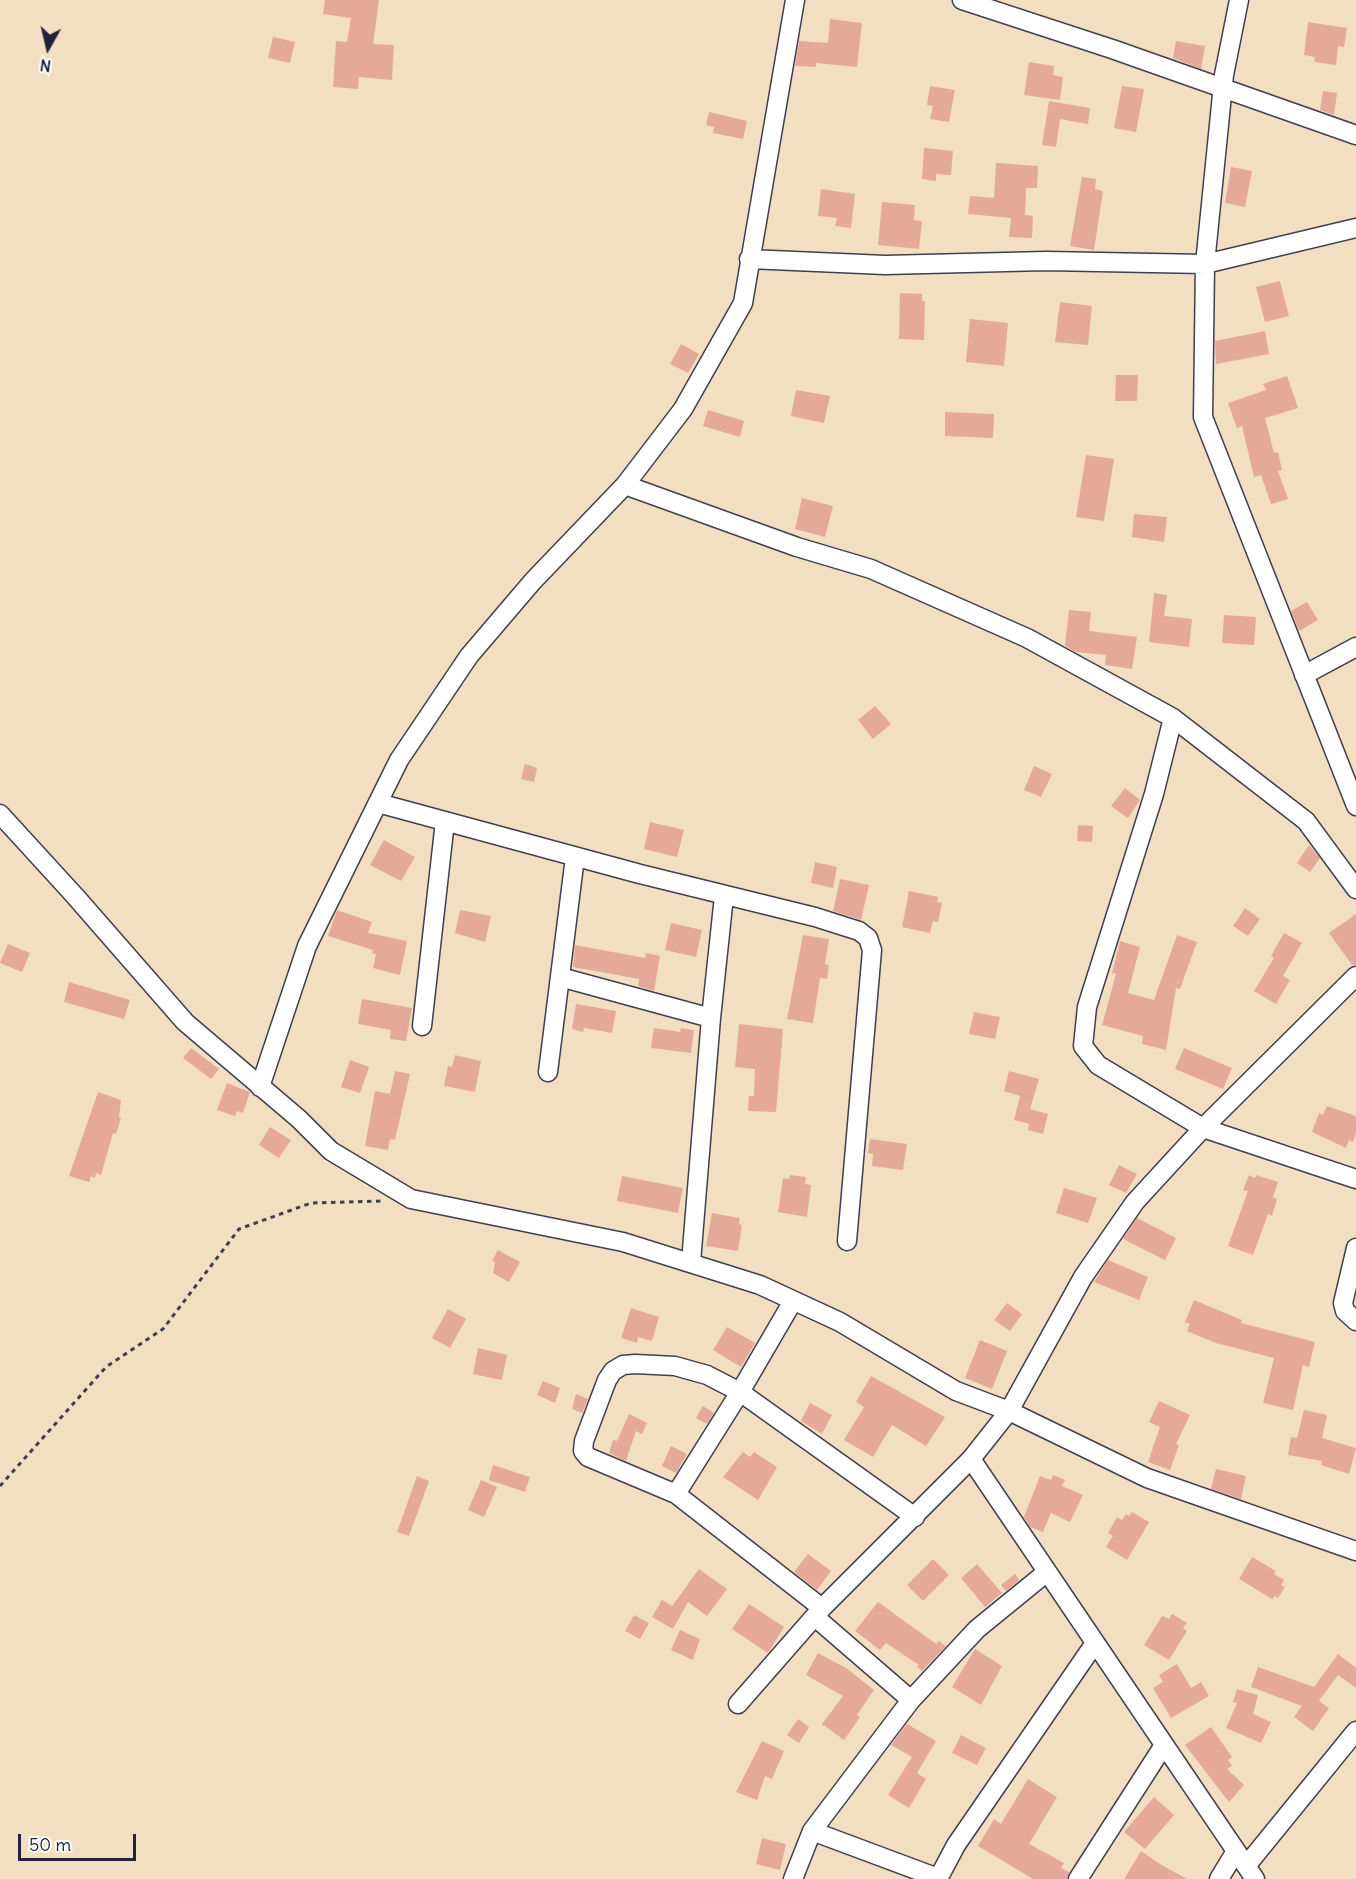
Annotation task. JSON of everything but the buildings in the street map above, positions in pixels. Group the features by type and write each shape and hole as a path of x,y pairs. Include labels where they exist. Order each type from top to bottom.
{"street":[{"path":"260,1087 307,946 399,760 469,656 533,581 625,485 683,408 743,303 795,0"},
{"path":"962,0 1112,49 1356,135"},
{"path":"1239,0 1223,89 1205,264 1203,417 1356,806"},
{"path":"749,259 885,265 1046,261 1205,264 1356,228"},
{"path":"625,485 797,547 871,568 1027,638 1173,718 1306,821 1354,881"},
{"path":"1304,675 1356,647"},
{"path":"1173,718 1154,794 1087,1007 1083,1046 1098,1065 1203,1128 1356,1179"},
{"path":"378,803 860,931 868,938 872,950 847,1241"},
{"path":"0,814 185,1022 299,1119 331,1151 411,1199 623,1242 760,1285 840,1322 956,1391 1010,1411 1147,1478 1356,1551"},
{"path":"422,1026 445,821"},
{"path":"548,1071 575,857"},
{"path":"691,1262 711,1018 724,896"},
{"path":"560,976 711,1018"},
{"path":"738,1704 819,1612 971,1459 1010,1411 1089,1268 1135,1202 1203,1128 1356,976"},
{"path":"1356,1248 1343,1304 1345,1311 1356,1321"},
{"path":"676,1494 740,1392 793,1301"},
{"path":"911,1700 819,1612 676,1494 599,1462 583,1451 584,1441 607,1380 614,1371 623,1365 675,1366 707,1375 740,1392 836,1458 915,1517"},
{"path":"971,1459 1245,1865"},
{"path":"793,1879 812,1831 911,1700 977,1629 1047,1572"},
{"path":"812,1831 938,1879 956,1845 1095,1643"},
{"path":"1219,1879 1245,1865 1356,1731"},
{"path":"1078,1879 1164,1745"}],"path":[{"path":"0,1486 106,1367 163,1329 239,1229 311,1203 411,1199"}]}
